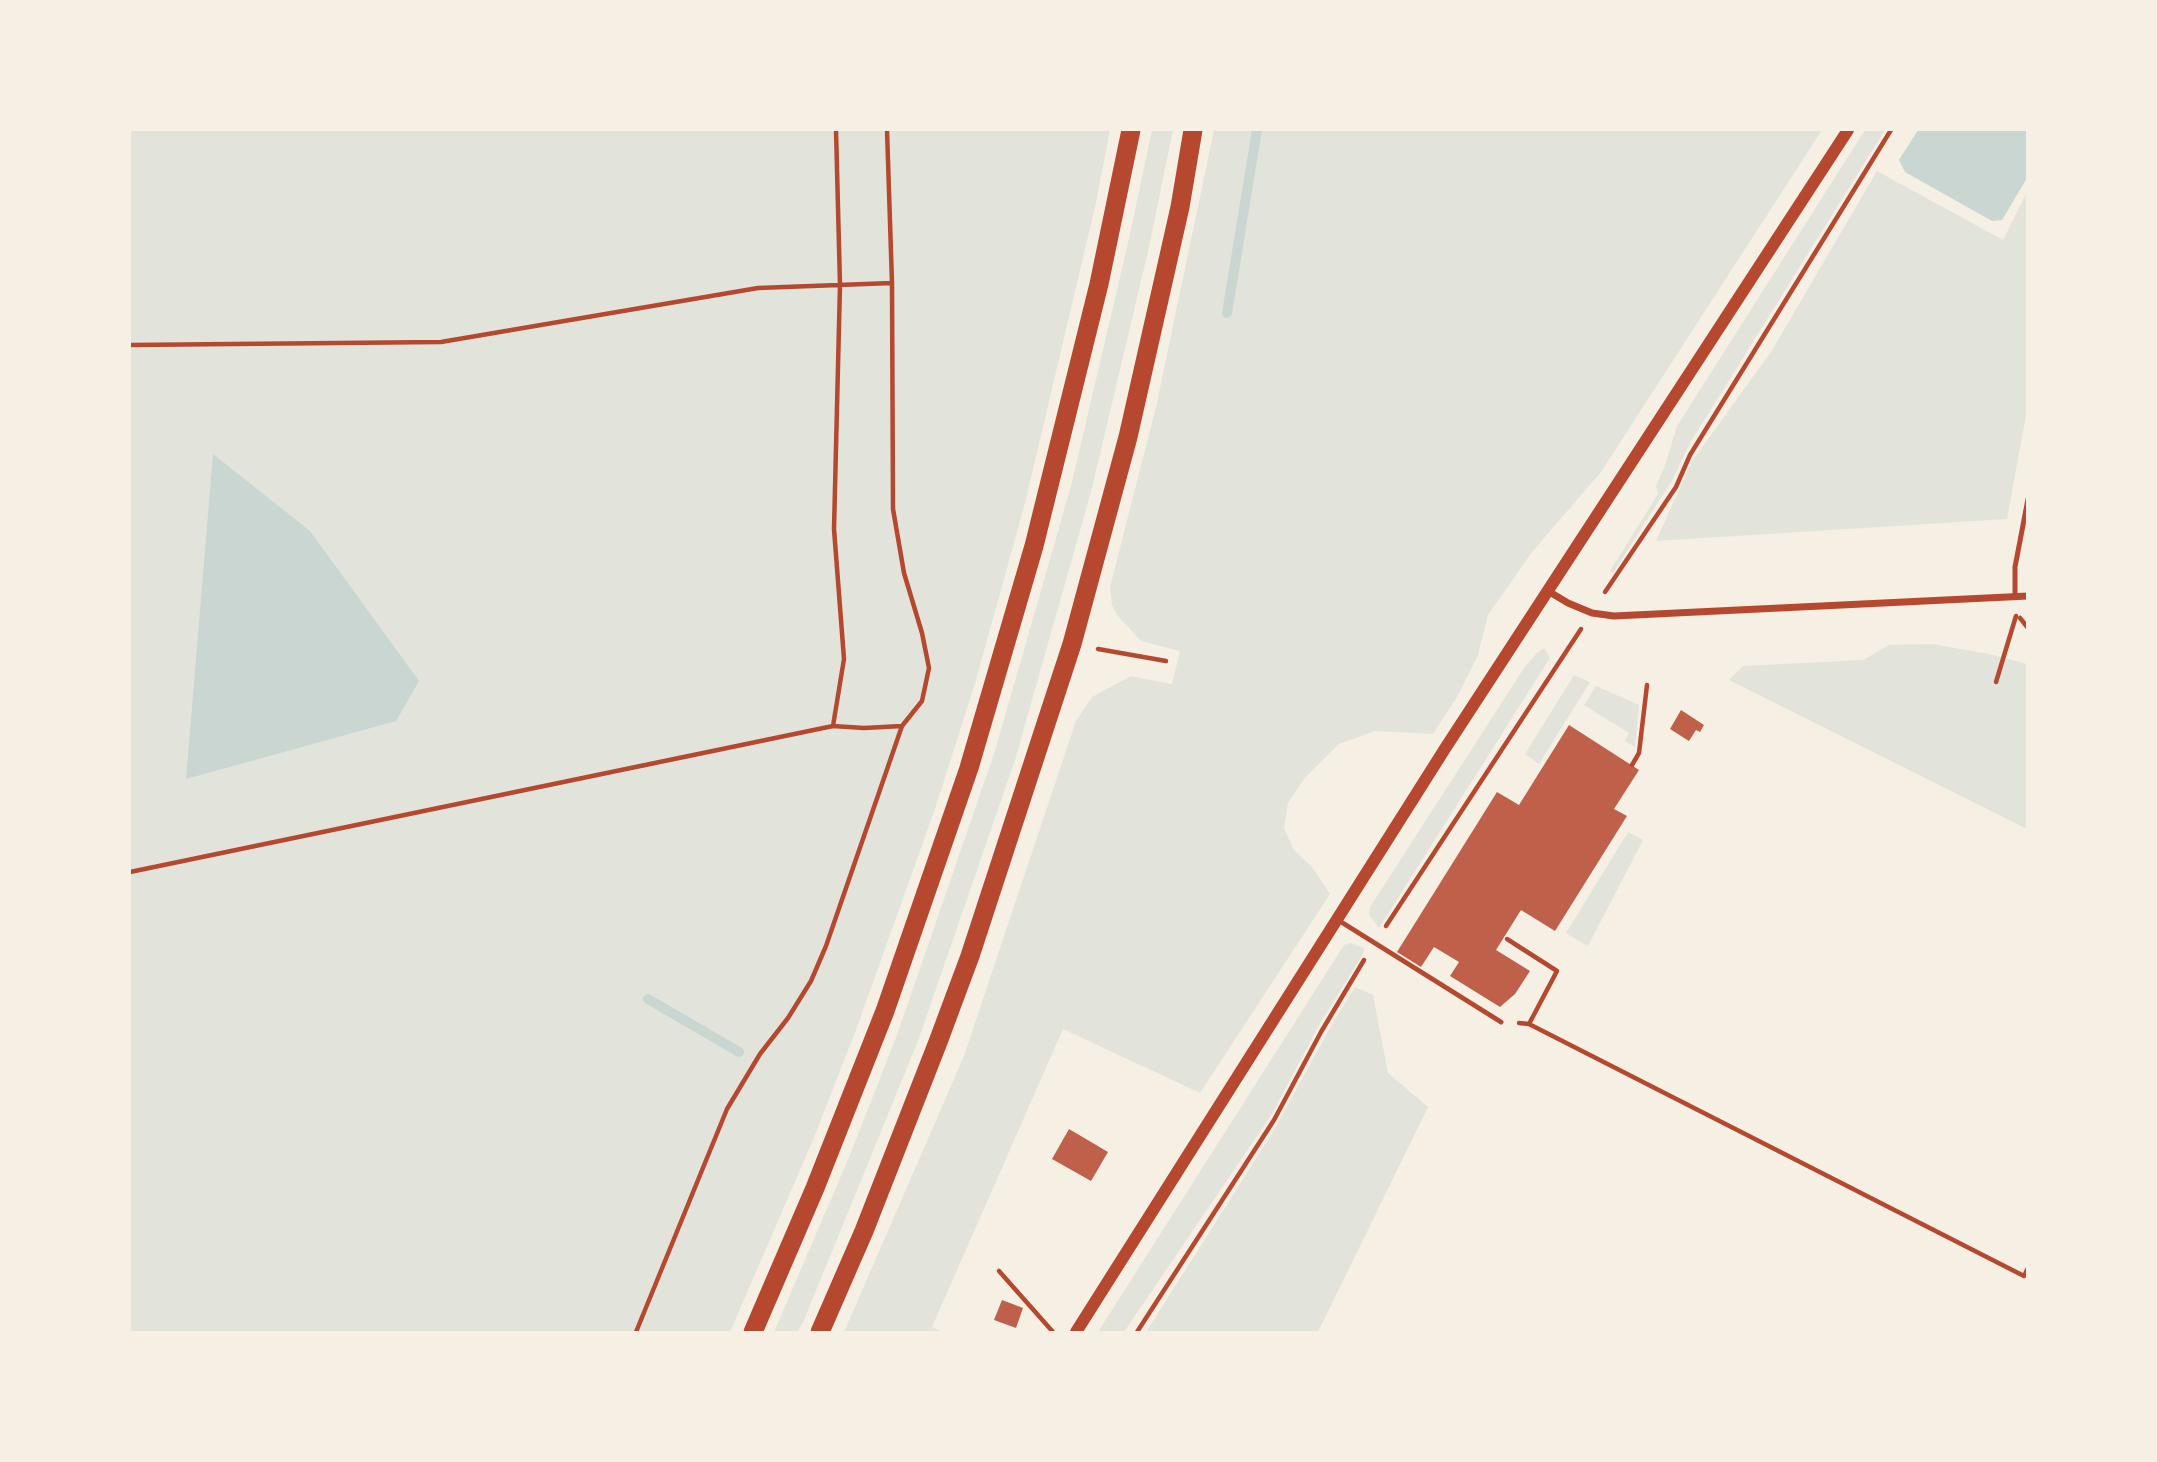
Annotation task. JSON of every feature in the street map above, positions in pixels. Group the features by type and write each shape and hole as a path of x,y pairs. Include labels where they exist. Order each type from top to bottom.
{"highway":[{"path":"753,1332 815,1188 885,1011 969,768 1034,546 1099,284 1131,130"},
{"path":"820,1332 864,1231 943,1030 970,956 1072,644 1128,437 1180,207 1193,130"}],"street":[{"path":"1076,1332 1548,591 1848,130"},
{"path":"1548,591 1591,612 1614,616 2028,596"}],"lane":[{"path":"2014,596 2015,567 2028,499"},
{"path":"1338,920 1501,1022"}],"path":[{"path":"833,726 844,659 834,529 840,285 836,130"},
{"path":"636,1332 727,1110 760,1054 788,1018 811,981 826,946 902,726 922,701 929,668 922,633 904,573 893,509 892,283 887,130"},
{"path":"1137,1332 1274,1120 1321,1031 1375,942 1676,487 1690,455 1891,130"},
{"path":"130,345 441,342 758,288 892,283"},
{"path":"1996,682 2017,613"},
{"path":"1072,644 1166,661"},
{"path":"1632,765 1639,753 1647,685"},
{"path":"130,872 833,726 902,726"},
{"path":"1507,939 1558,971 1529,1024"},
{"path":"1501,1022 1529,1024 2024,1276 2028,1268"},
{"path":"999,1271 1054,1332"}],"shaded area":[{"path":"130,130 1110,130 1095,207 1025,503 976,680 935,809 856,1030 813,1140 730,1332 130,1332"},
{"path":"1152,130 1173,130 1149,247 1091,492 1015,760 918,1041 804,1320 798,1332 774,1332 850,1155 897,1035 994,754 1071,486"},
{"path":"1214,130 1822,130 1601,472 1532,552 1488,615 1478,655 1457,697 1433,734 1375,731 1339,744 1304,779 1288,803 1284,828 1294,850 1312,867 1330,894 1200,1093 1063,1029 932,1327 943,1332 844,1332 964,1056 1076,721 1092,697 1131,676 1172,684 1180,651 1141,641 1117,615 1112,605 1110,587 1156,407"},
{"path":"1865,130 1885,130 1690,443 1673,479 1613,573 1610,571 1658,494 1656,486 1677,426"},
{"path":"1918,130 2027,130 2027,178 2002,220 1992,221 1905,172 1899,160"},
{"path":"1877,171 2003,240 2027,192 2027,410 2007,519 1656,541 1692,461 1771,352"},
{"path":"213,454 310,531 419,681 396,721 186,779"},
{"path":"1932,644 2027,664 2027,829 1729,680 1743,666 1863,660 1889,645"},
{"path":"1544,648 1550,658 1379,928 1369,915 1370,907 1524,668"},
{"path":"1574,675 1590,682 1539,764 1525,754"},
{"path":"1596,686 1639,705 1635,747 1625,741 1629,733 1584,705"},
{"path":"1628,832 1643,840 1588,946 1566,933"},
{"path":"1351,943 1364,948 1363,954 1318,1027 1272,1114 1124,1332 1098,1332 1344,945"},
{"path":"1355,987 1373,995 1388,1073 1428,1107 1318,1332 1146,1332 1274,1130"}],"building":[{"path":"1681,710 1704,725 1700,732 1696,730 1689,741 1670,729"},
{"path":"1569,725 1639,770 1614,809 1627,816 1555,931 1521,910 1496,950 1530,971 1515,994 1500,1007 1450,976 1459,962 1434,947 1421,967 1397,952 1497,792 1519,805"},
{"path":"1069,1129 1108,1152 1091,1181 1052,1159"},
{"path":"1002,1300 1023,1308 1016,1328 994,1320"}],"waterway":[{"path":"1227,313 1257,130"},
{"path":"648,999 739,1052"}]}
